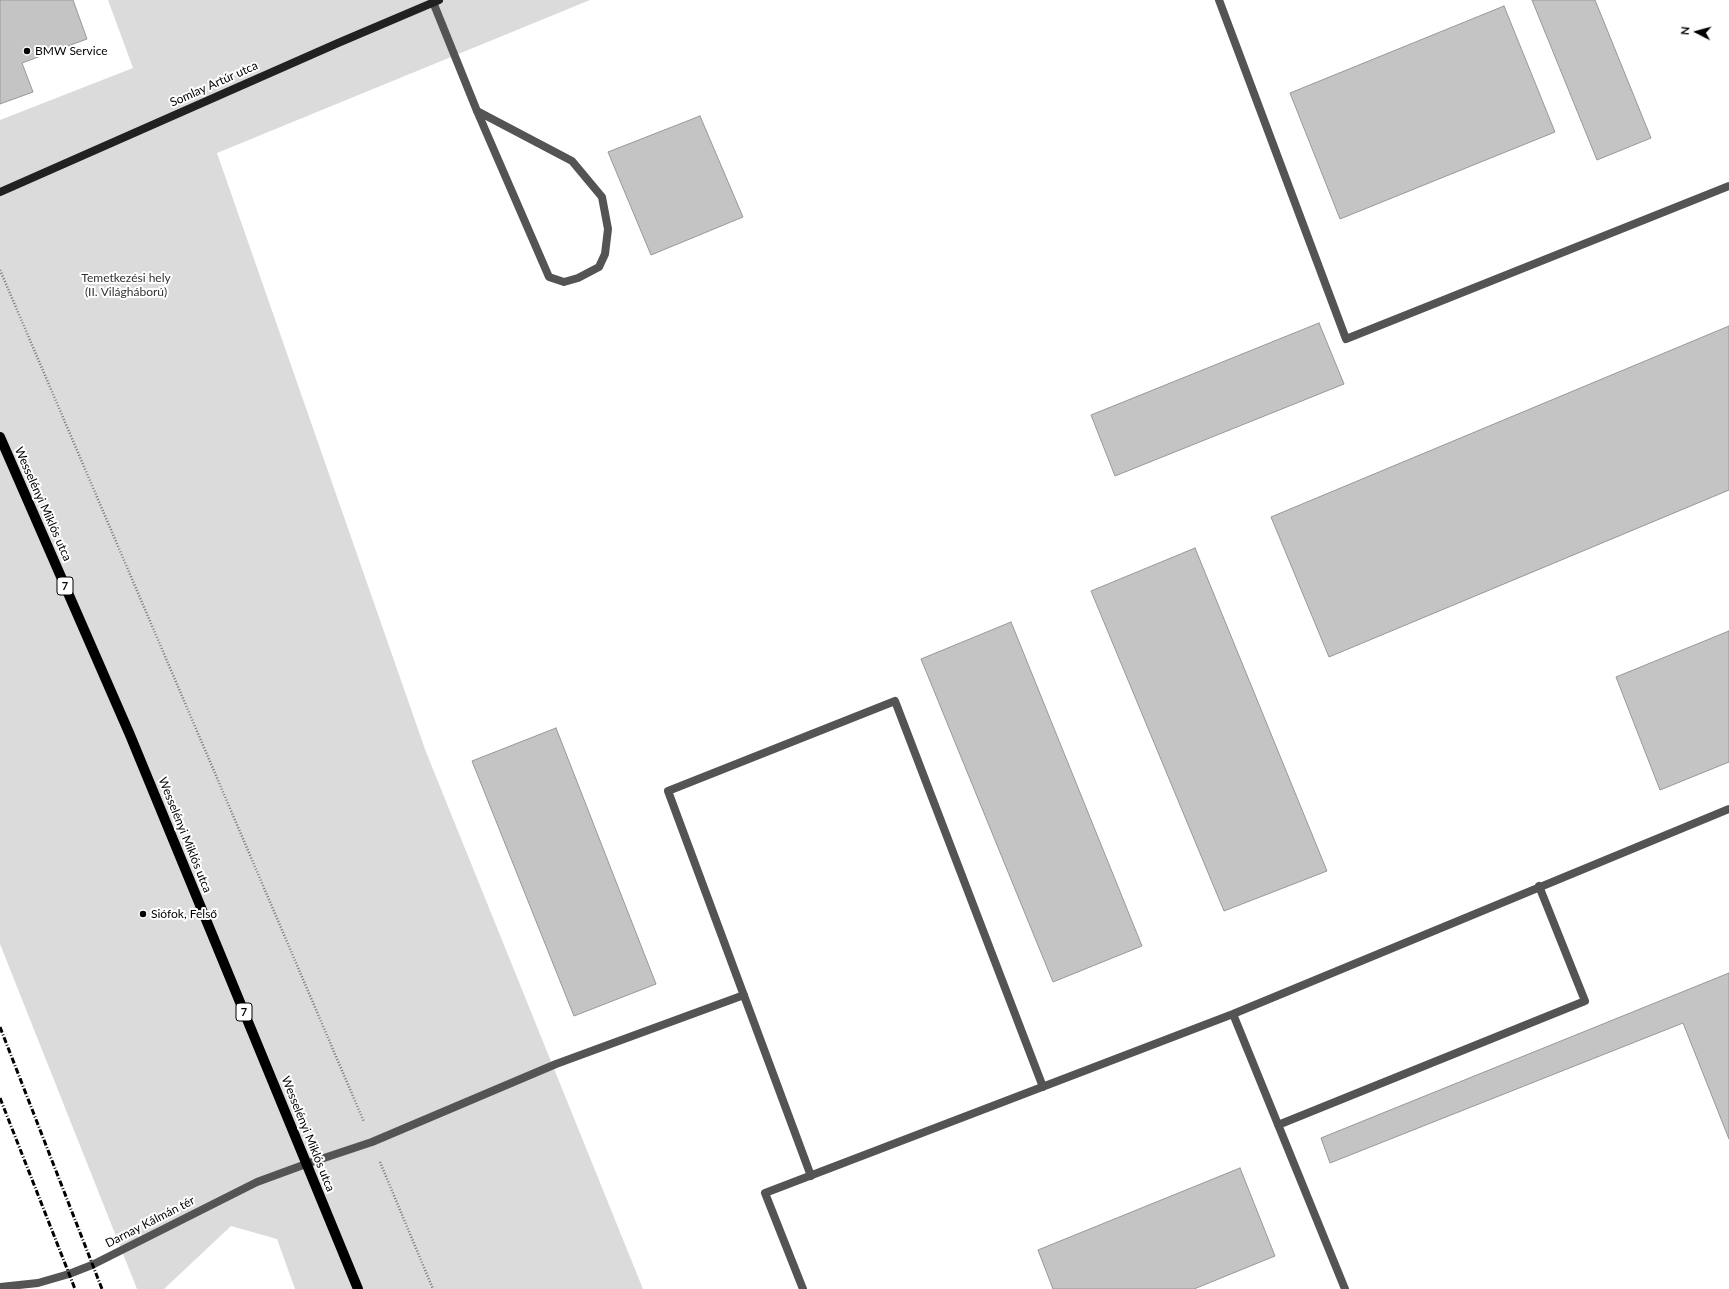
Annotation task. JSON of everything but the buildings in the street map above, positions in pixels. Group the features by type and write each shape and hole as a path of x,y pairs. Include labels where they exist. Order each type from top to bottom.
{"main road":[{"name":"Somlay Artúr utca","path":"0,192 338,42 436,1"},
{"name":"Wesselényi Miklós utca","path":"0,437 130,735 358,1289"}],"street":[{"path":"1219,0 1346,339 1729,186"},
{"path":"436,1 477,111 549,277 564,282 578,278 598,267 605,254 608,229 602,197 572,161 477,111"},
{"path":"811,1176 668,791 894,701 1043,1087"},
{"path":"803,1289 766,1193 1233,1014 1729,809"},
{"path":"1278,1125 1585,1001 1540,886"},
{"name":"Darnay Kálmán tér","path":"0,1287 38,1284 92,1265 257,1182 372,1142 556,1064 744,995"},
{"path":"1233,1014 1345,1289"}],"path":[{"path":"0,270 372,1142 433,1289"}],"green space":[{"name":"Temetkezési hely (II. Világháború)","path":"108,0 590,0 217,153 426,752 643,1289 295,1289 277,1239 231,1226 164,1289 137,1289 0,944 0,120 133,68"}],"railway":[{"path":"0,1027 102,1289"},
{"path":"0,1098 75,1289"}],"place":[{"name":"BMW Service","path":"27,51"},
{"name":"Siófok, Felső","path":"143,914"}]}
